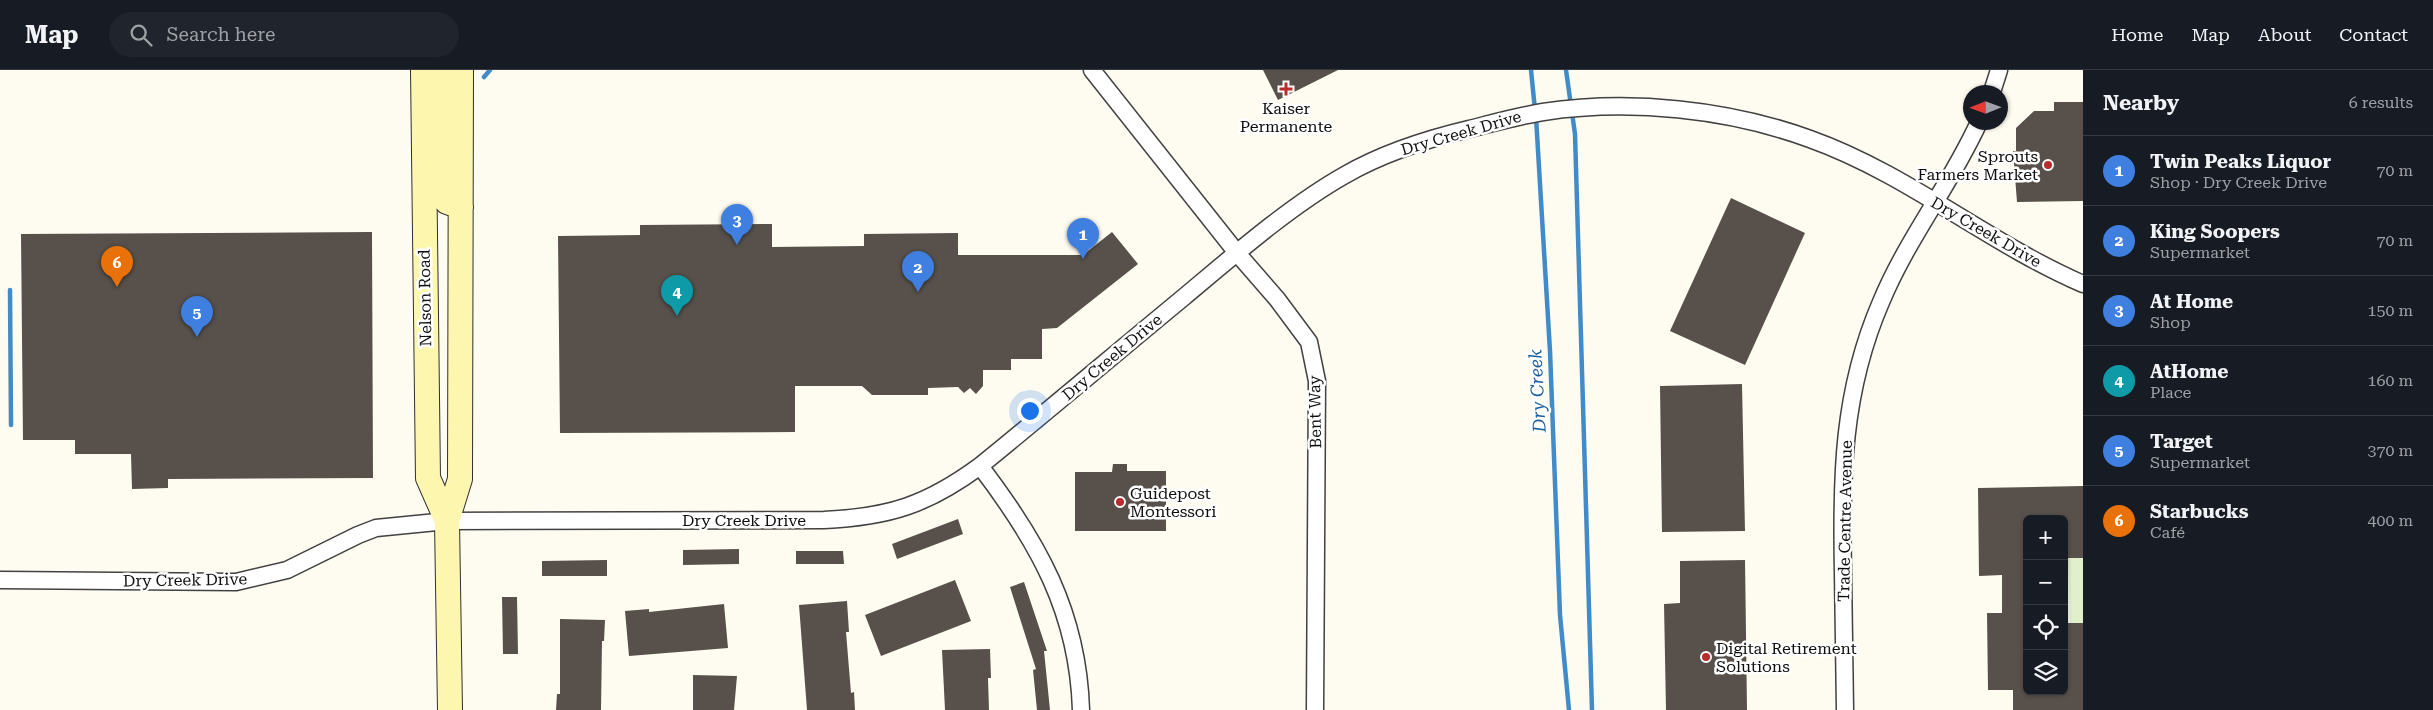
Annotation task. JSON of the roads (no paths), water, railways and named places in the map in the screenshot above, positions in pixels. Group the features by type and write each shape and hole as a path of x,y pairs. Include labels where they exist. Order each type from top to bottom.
{"main road":[{"name":"Nelson Road","path":"423,70 428,478 448,521"},
{"path":"442,70 444,192 448,202 461,207"},
{"name":"Nelson Road","path":"450,710 448,521 460,479 461,70"}],"street":[{"name":"Bent Way","path":"1092,70 1237,252 1278,299 1309,342 1317,382 1315,710"},
{"path":"1994,85 1999,70"},
{"name":"Dry Creek Drive","path":"0,580 236,582 287,570 376,528 448,521 824,520 882,515 916,504 959,481 980,466 1237,252 1331,184 1366,164 1428,140 1523,115 1546,111 1591,108 1661,108 1737,118 1773,126 1838,149 1935,202 2008,246 2083,284"},
{"name":"Trade Centre Avenue","path":"1845,710 1842,488 1844,450 1851,397 1865,344 1881,301 1976,130"},
{"path":"980,466 1014,511 1049,572 1070,630 1077,666 1081,710"}],"waterway":[{"path":"484,77 490,70"},
{"name":"Dry Creek","path":"1531,70 1535,110"},
{"path":"1566,70 1575,134 1592,710"},
{"name":"Dry Creek","path":"1536,117 1550,351 1560,615 1569,710"},
{"path":"10,290 11,425"}],"place":[{"name":"Kaiser Permanente","path":"1286,89"},
{"name":"Sprouts Farmers Market","path":"2048,165"},
{"name":"At Home","path":"737,245"},
{"name":"Twin Peaks Liquor","path":"1083,259"},
{"name":"Starbucks","path":"117,287"},
{"name":"King Soopers","path":"918,292"},
{"name":"AtHome","path":"677,316"},
{"name":"Target","path":"197,337"},
{"name":"Guidepost Montessori","path":"1120,502"},
{"name":"Digital Retirement Solutions","path":"1706,657"}]}
